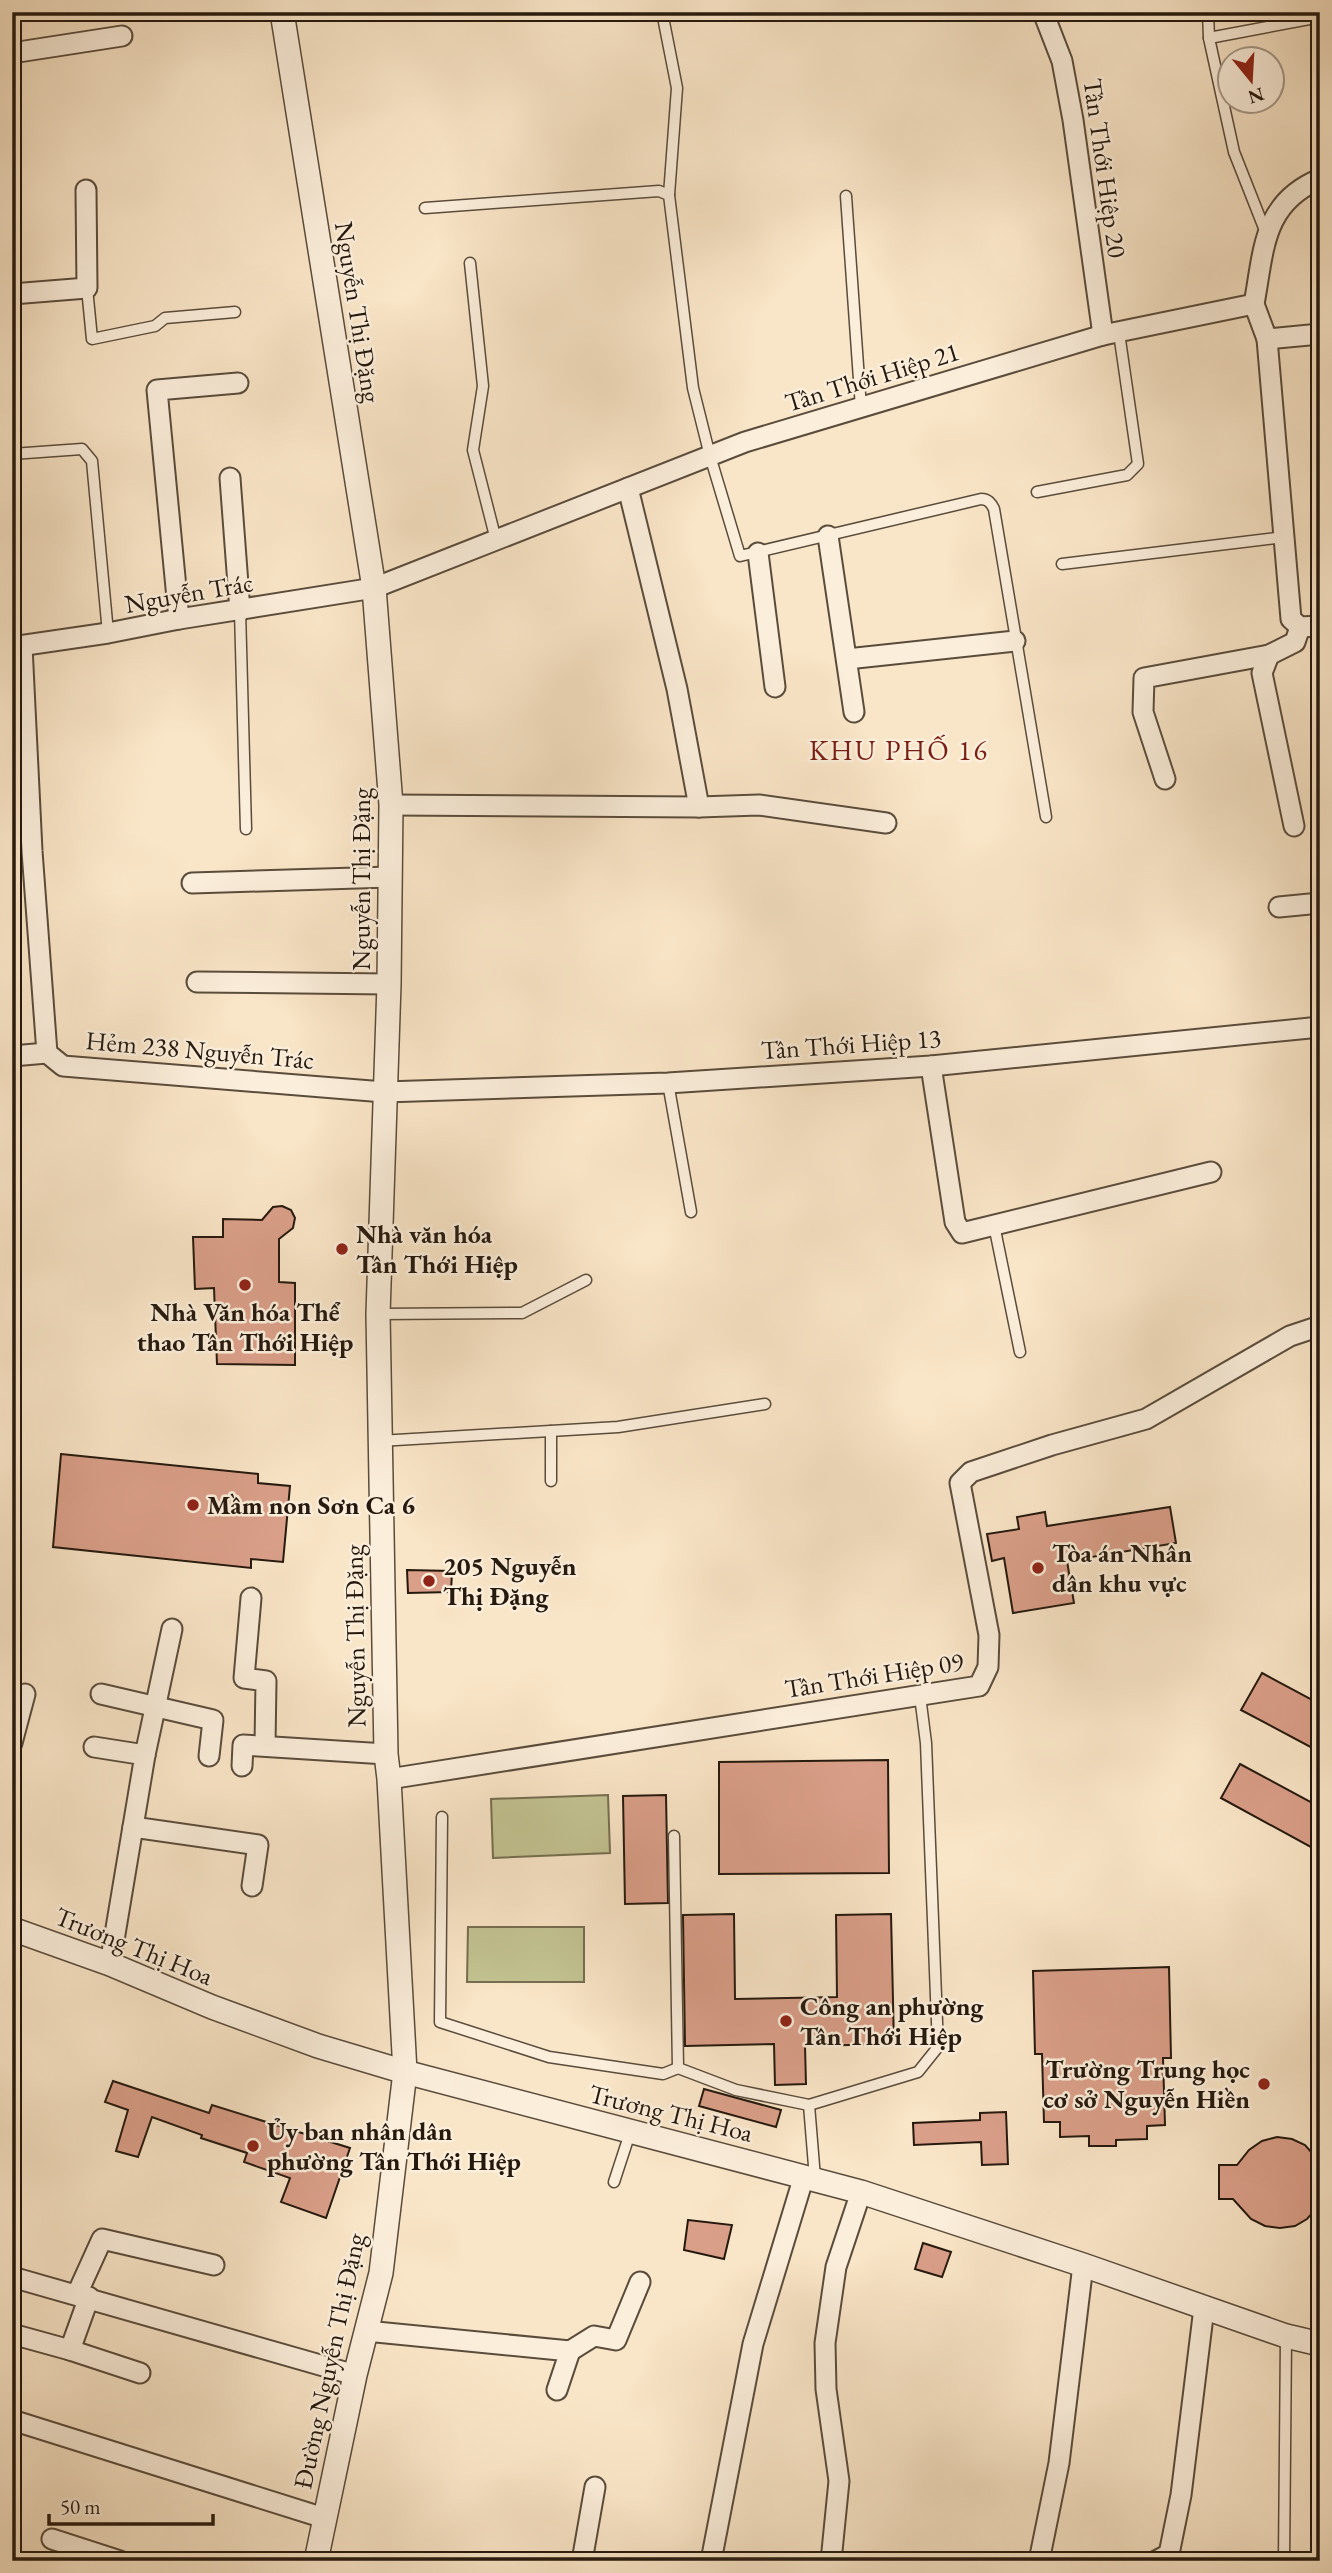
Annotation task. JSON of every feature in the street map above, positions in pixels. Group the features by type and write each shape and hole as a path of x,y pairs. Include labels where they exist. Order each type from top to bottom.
{"street":[{"name":"Nguyễn Thị Đặng","path":"282,12 374,588 391,805 390,984 378,1314 378,1441 386,1754"},
{"name":"Tân Thới Hiệp 20","path":"1043,12 1062,61 1111,334"},
{"path":"12,53 122,36"},
{"path":"1165,779 1143,712 1144,678 1269,655 1295,642 1310,626 1291,619 1267,339 1254,304 1267,234 1280,205 1320,179"},
{"path":"12,294 87,288 86,190"},
{"name":"Tân Thới Hiệp 21","path":"374,588 745,442 1111,334 1254,304"},
{"path":"1267,339 1320,334"},
{"path":"179,619 158,390 238,383"},
{"path":"230,478 240,611"},
{"path":"628,488 677,689 699,807"},
{"path":"828,536 854,712"},
{"path":"758,553 775,687"},
{"name":"Nguyễn Trác","path":"17,646 374,588"},
{"path":"847,659 1015,641"},
{"name":"Hẻm 238 Nguyễn Trác","path":"17,646 47,1053 63,1066 384,1092"},
{"path":"1269,655 1262,673 1294,826"},
{"path":"391,805 758,805 886,823"},
{"path":"192,883 390,877"},
{"path":"1279,907 1320,902"},
{"path":"197,982 390,984"},
{"name":"Tân Thới Hiệp 13","path":"384,1092 668,1083 931,1066 1320,1027"},
{"path":"12,1056 47,1053"},
{"path":"931,1066 955,1222 962,1233 1211,1172"},
{"name":"Tân Thới Hiệp 09","path":"389,1779 979,1686 988,1667 989,1635 960,1483 971,1472 1052,1445 1146,1419 1290,1336 1320,1326"},
{"path":"251,1598 244,1678 266,1681 265,1745"},
{"path":"110,1964 145,1755 172,1629"},
{"path":"12,1743 25,1694"},
{"path":"101,1694 213,1720 209,1756"},
{"path":"242,1766 243,1745 386,1754"},
{"path":"94,1747 145,1755"},
{"name":"Đường Nguyễn Thị Đặng","path":"316,2561 355,2375 381,2273 405,2072 386,1754"},
{"path":"133,1827 258,1845 252,1886"},
{"name":"Trương Thị Hoa","path":"12,1929 110,1964 212,2007 318,2046 630,2132 810,2177 1083,2265 1286,2336 1320,2344"},
{"path":"711,2561 753,2344 810,2177"},
{"path":"831,2561 838,2482 826,2389 825,2343 835,2267 861,2193"},
{"path":"70,2350 83,2296 102,2239 214,2265"},
{"path":"1039,2561 1059,2463 1083,2265"},
{"path":"12,2277 355,2375"},
{"path":"366,2331 570,2351 594,2336 616,2340 640,2282"},
{"path":"1156,2561 1169,2554 1181,2495 1204,2308"},
{"path":"12,2334 140,2373"},
{"path":"557,2390 570,2351"},
{"path":"12,2420 324,2518"},
{"path":"582,2561 594,2487"},
{"path":"52,2539 120,2561"}],"lane":[{"path":"662,12 677,88 669,195 693,388 740,556 986,499 994,509 1046,817"},
{"path":"1208,12 1209,38 1234,152 1267,234"},
{"path":"1209,38 1320,18"},
{"path":"425,208 659,191 669,195"},
{"path":"846,196 861,408"},
{"path":"470,263 483,386 473,450 496,541"},
{"path":"87,288 92,339 155,326 165,318 235,312"},
{"path":"1037,492 1128,475 1139,464 1111,334"},
{"path":"12,454 82,449 92,461 108,633"},
{"path":"1062,565 1284,537"},
{"path":"240,611 246,829"},
{"path":"668,1083 691,1212"},
{"path":"994,1225 1020,1352"},
{"path":"378,1314 522,1313 586,1280"},
{"path":"378,1441 618,1427 765,1404"},
{"path":"551,1431 551,1481"},
{"path":"442,1817 440,2022 549,2057 663,2074 678,2068 736,2090 809,2105 918,2072 938,2047 926,1743 919,1696"},
{"path":"674,1836 678,2068"},
{"path":"809,2105 810,2177"},
{"path":"614,2182 630,2132"},
{"path":"1284,2561 1286,2336"}],"green space":[{"path":"608,1795 610,1853 493,1858 491,1799"},
{"path":"468,1927 584,1927 584,1982 467,1982"}],"building":[{"name":"Nhà Văn hóa Thể thao Tân Thới Hiệp","path":"282,1206 291,1210 295,1218 293,1228 279,1239 279,1282 295,1283 295,1365 217,1364 214,1288 195,1289 193,1237 223,1237 223,1219 262,1220 273,1207"},
{"path":"61,1454 258,1474 258,1483 290,1486 283,1562 251,1559 251,1568 53,1547"},
{"path":"1170,1507 1176,1543 1067,1561 1074,1603 1013,1613 1004,1558 992,1561 987,1534 1019,1529 1017,1517 1045,1512 1047,1526"},
{"name":"205 Nguyễn Thị Đặng","path":"407,1570 452,1571 451,1592 408,1593"},
{"path":"1262,1673 1320,1704 1320,1752 1241,1710"},
{"path":"888,1760 889,1873 719,1874 719,1762"},
{"path":"1240,1764 1320,1807 1320,1852 1221,1798"},
{"path":"666,1795 668,1903 625,1904 623,1796"},
{"name":"Công an phường Tân Thới Hiệp","path":"734,1914 735,1999 837,1997 836,1915 891,1914 894,2044 805,2046 806,2084 775,2085 774,2044 685,2046 683,1915"},
{"path":"1169,1967 1171,2058 1163,2058 1165,2125 1147,2126 1147,2139 1116,2140 1116,2146 1089,2146 1089,2136 1060,2137 1060,2122 1044,2122 1042,2054 1035,2054 1033,1971"},
{"path":"113,2081 209,2113 212,2105 350,2148 326,2218 281,2202 290,2178 244,2162 247,2153 201,2138 202,2135 152,2117 138,2157 116,2151 128,2110 105,2102"},
{"path":"704,2089 781,2110 776,2127 699,2106"},
{"path":"1006,2112 1008,2164 982,2165 981,2142 914,2145 913,2123 980,2120 980,2113"},
{"path":"1277,2137 1292,2139 1305,2145 1320,2162 1320,2203 1317,2208 1307,2219 1295,2226 1280,2228 1265,2226 1251,2219 1233,2199 1219,2199 1219,2165 1237,2165 1249,2150 1262,2141"},
{"path":"688,2220 732,2225 724,2259 684,2250"},
{"path":"923,2243 951,2252 942,2277 915,2269"}],"place":[{"name":"Nhà văn hóa Tân Thới Hiệp","path":"342,1249"},
{"name":"Nhà Văn hóa Thể thao Tân Thới Hiệp","path":"245,1285"},
{"name":"Mầm non Sơn Ca 6","path":"193,1505"},
{"name":"Tòa án Nhân dân khu vực","path":"1038,1568"},
{"name":"205 Nguyễn Thị Đặng","path":"429,1581"},
{"name":"Công an phường Tân Thới Hiệp","path":"786,2021"},
{"name":"Trường Trung học cơ sở Nguyễn Hiền","path":"1264,2084"},
{"name":"Ủy ban nhân dân phường Tân Thới Hiệp","path":"253,2146"}],"district":[{"name":"KHU PHỐ 16","path":"899,750"}]}
